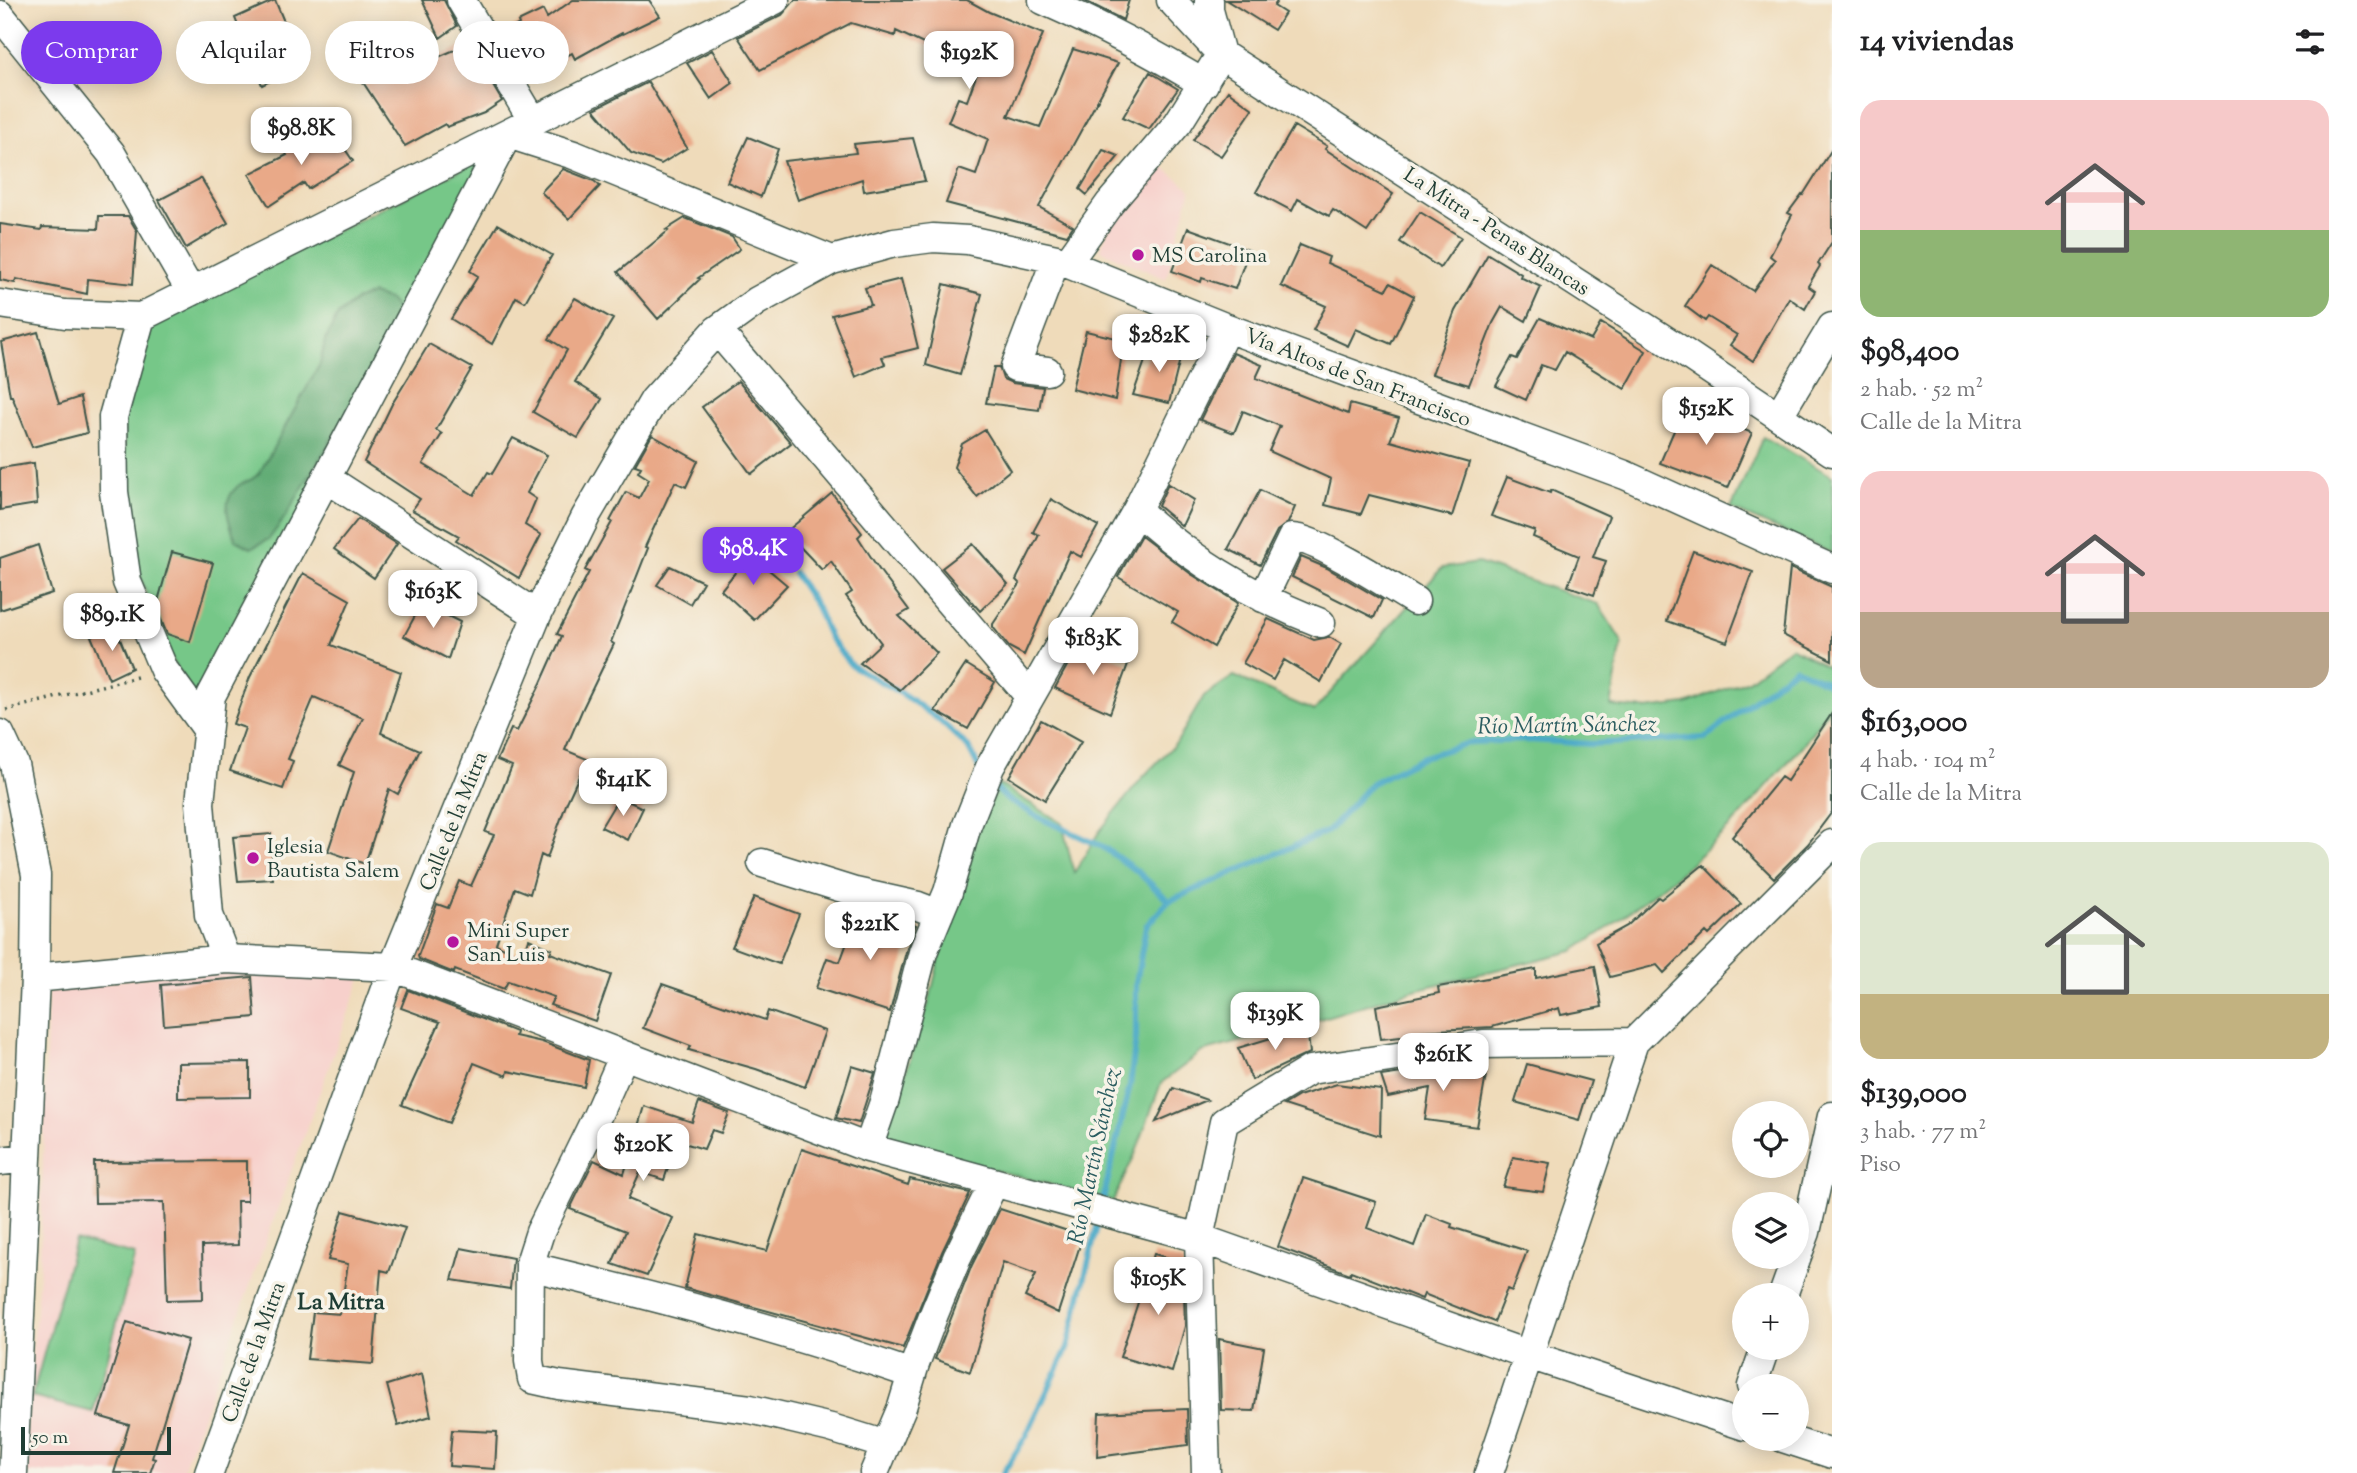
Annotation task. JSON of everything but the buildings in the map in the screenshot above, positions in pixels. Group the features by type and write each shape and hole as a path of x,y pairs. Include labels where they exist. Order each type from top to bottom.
{"street":[{"path":"461,0 520,127 574,155 832,260"},
{"path":"0,304 65,314 141,317 775,0"},
{"path":"1043,0 1152,52 1204,84"},
{"name":"La Mitra - Penas Blancas","path":"1171,0 1221,54 1832,452"},
{"path":"1047,371 1014,367 1061,261 1178,123 1221,54 1209,10 1209,0"},
{"path":"0,15 111,153 191,292"},
{"path":"226,959 209,915 200,803 211,696 520,127"},
{"name":"Vía Altos de San Francisco","path":"832,260 894,243 933,238 968,240 1061,261 1227,328 1625,475 1832,569"},
{"name":"Calle de la Mitra","path":"209,1473 393,967 537,615 586,516 654,400 718,330 757,301 832,260"},
{"path":"141,317 113,417 114,492 127,582 164,670 207,729"},
{"path":"1779,415 1832,327"},
{"path":"869,1148 885,1098 923,952 948,892 967,825 990,767 1137,510 1227,328"},
{"path":"718,330 1030,697"},
{"path":"327,478 537,615"},
{"path":"1137,510 1197,558 1264,598 1321,623"},
{"path":"1264,598 1292,538 1301,537 1415,601"},
{"path":"0,734 14,764 36,875 35,978 14,1160 13,1473"},
{"path":"1489,1473 1634,1042 1832,844"},
{"path":"762,863 855,892 918,906 939,914"},
{"path":"35,978 226,959 393,967 869,1148 1199,1238 1529,1355 1732,1416"},
{"path":"1206,1473 1199,1238 1224,1122 1310,1070 1483,1044 1634,1042"},
{"path":"624,1055 540,1232 530,1263 529,1362 532,1379 559,1385 750,1409 886,1445"},
{"path":"1809,1218 1832,1116"},
{"path":"874,1473 902,1407 957,1258 994,1183"},
{"path":"530,1263 541,1269 679,1303 834,1348 912,1374"},
{"path":"1809,1446 1832,1454"}],"path":[{"path":"0,712 164,670"}],"shaded area":[{"path":"1158,163 1191,189 1166,279 1100,250 1115,214"},
{"path":"210,967 364,970 182,1473 22,1473 40,1265 48,992"}],"green space":[{"path":"490,155 200,705 162,644 129,540 123,419 150,323"},
{"path":"372,294 389,300 399,311 399,326 285,517 269,539 251,548 236,540 228,513 229,499 237,487 260,472 320,364 325,341 338,315 356,300"},
{"path":"1763,437 1832,476 1832,553 1731,509"},
{"path":"1478,563 1598,604 1622,642 1611,706 1646,709 1686,704 1748,680 1791,647 1832,669 1832,705 1803,745 1737,820 1680,873 1611,926 1573,951 1414,990 1202,1052 1161,1083 1136,1152 1113,1201 883,1141 929,1002 949,918 973,841 999,784 1062,823 1074,873 1099,832 1142,778 1177,742 1204,696 1234,676 1314,711 1442,568"},
{"path":"75,1240 135,1255 93,1412 32,1397"}],"waterway":[{"path":"794,573 816,606 829,637 851,665 904,695 938,719 968,747 980,770"},
{"name":"Río Martín Sánchez","path":"1102,1204 1130,1085 1136,1037 1136,983 1146,926 1169,901 1328,831 1372,783 1423,757 1472,742 1530,740 1591,744 1705,738 1795,668 1832,685"},
{"path":"991,784 1007,799 1040,818 1103,847 1138,872 1169,901"},
{"name":"Río Martín Sánchez","path":"1003,1473 1026,1436 1068,1347 1099,1218"}],"place":[{"name":"MS Carolina","path":"1138,255"},
{"name":"Iglesia Bautista Salem","path":"253,858"},
{"name":"Mini Super San Luis","path":"453,942"}],"district":[{"name":"La Mitra","path":"341,1301"}]}
